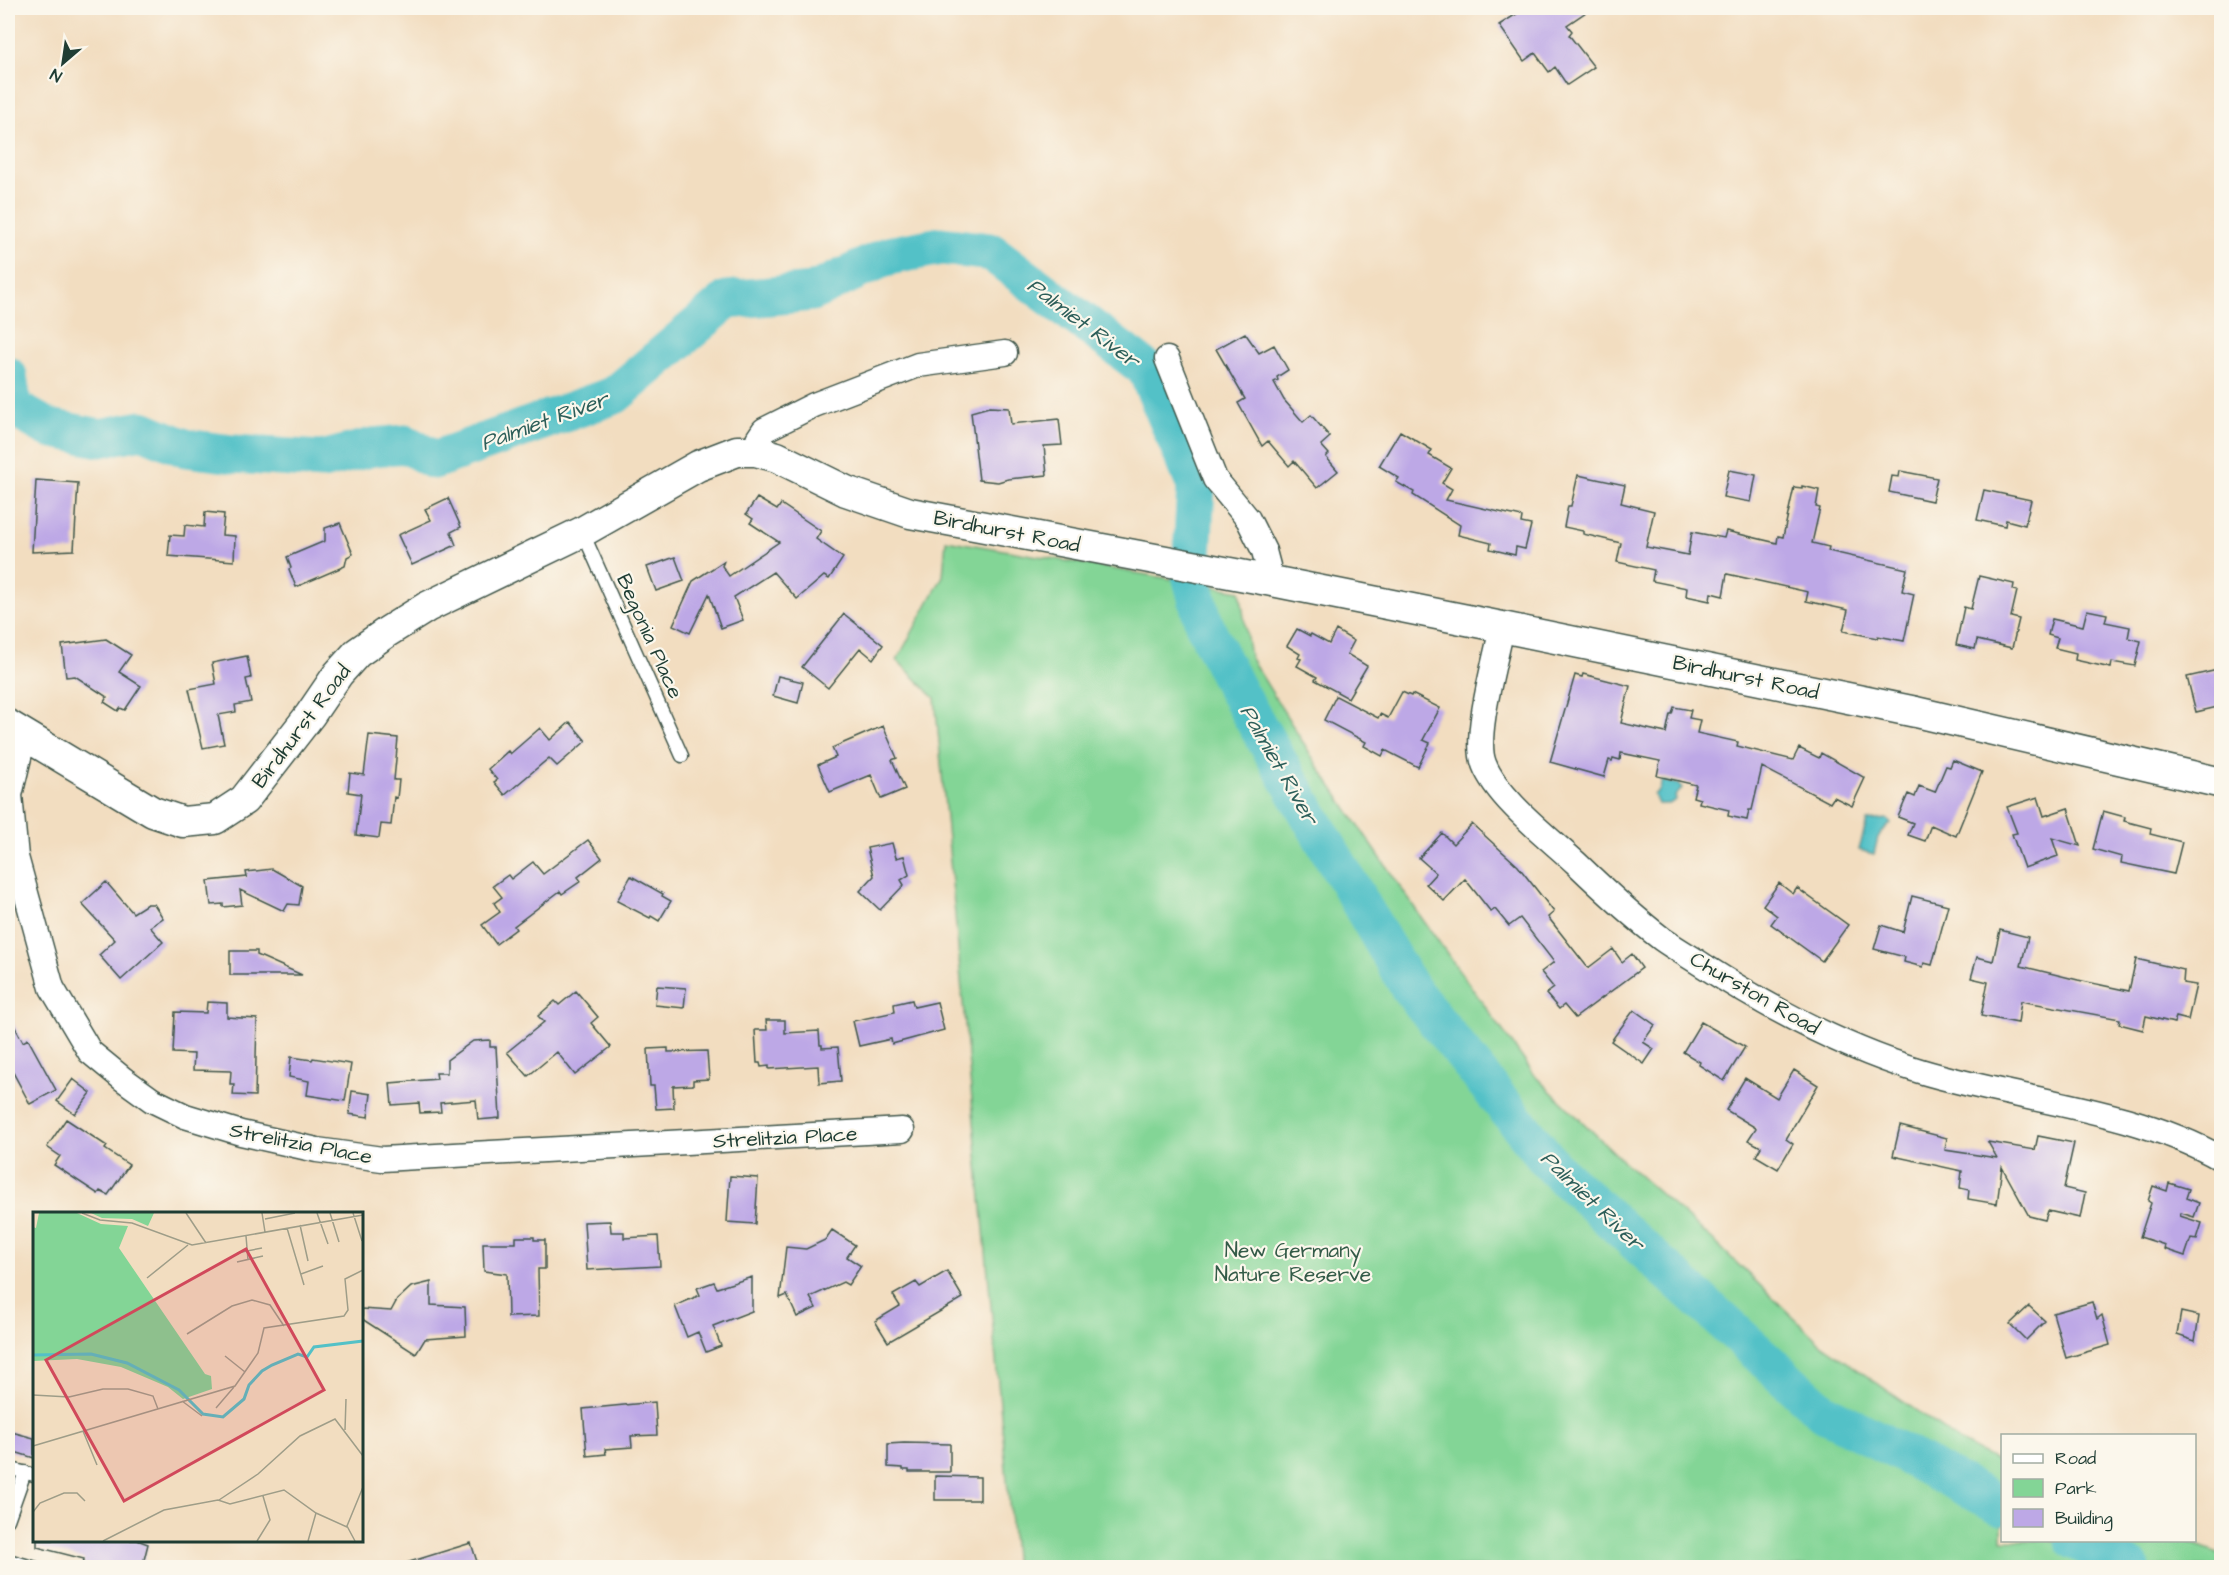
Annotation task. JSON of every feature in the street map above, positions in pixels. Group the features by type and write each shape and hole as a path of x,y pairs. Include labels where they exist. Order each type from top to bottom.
{"street":[{"path":"756,451 758,438 764,430 825,401 918,365 1005,353"},
{"path":"1167,358 1215,479 1248,519 1264,551 1255,578"},
{"name":"Birdhurst Road","path":"19,731 153,812 183,822 214,819 244,800 256,787 338,674 357,653 387,632 427,607 582,532 698,466 737,451 756,451 777,457 846,491 910,513 1255,578 1916,712 2222,783"},
{"name":"Churston Road","path":"1502,627 1484,717 1481,744 1484,763 1494,782 1509,799 1594,880 1662,939 1758,999 1832,1037 1879,1057 1921,1071 2164,1131 2222,1159"},
{"name":"Strelitzia Place","path":"19,731 20,753 10,795 16,857 52,988 90,1052 123,1080 152,1100 185,1116 240,1133 316,1150 382,1159 902,1130"}],"lane":[{"name":"Begonia Place","path":"582,532 682,756"},
{"path":"8,1467 30,1474 8,1520"},
{"path":"8,1560 36,1568"}],"green space":[{"name":"New Germany Nature Reserve","path":"946,540 1240,591 1250,657 1317,765 1423,920 1536,1077 1623,1161 1718,1245 1820,1343 1961,1442 2001,1463 2001,1542 2189,1542 2221,1554 2221,1567 1015,1567 935,698 897,660 943,576"}],"water":[{"path":"1662,781 1678,784 1682,789 1675,796 1676,800 1669,804 1658,804 1654,795 1660,789"},
{"path":"1887,819 1891,823 1878,837 1874,854 1859,850 1867,821"}],"building":[{"path":"1526,8 1592,8 1567,25 1572,31 1569,35 1594,67 1567,85 1555,67 1549,72 1535,53 1524,61 1499,25"},
{"path":"1245,333 1259,353 1274,345 1288,370 1277,377 1278,380 1274,382 1284,400 1303,422 1311,415 1330,437 1321,445 1329,454 1326,457 1338,471 1317,488 1294,461 1289,466 1268,441 1262,446 1238,403 1245,399 1216,349"},
{"path":"989,407 1009,408 1011,424 1059,419 1062,445 1044,446 1047,475 998,482 979,480 971,412"},
{"path":"1400,431 1432,450 1429,455 1451,468 1442,483 1452,489 1446,500 1522,517 1521,523 1531,525 1525,549 1516,547 1515,555 1490,549 1491,543 1458,535 1460,525 1413,495 1414,492 1396,482 1399,478 1379,466"},
{"path":"1729,470 1756,475 1751,502 1723,497"},
{"path":"1900,471 1937,478 1932,501 1889,492 1892,476 1899,477"},
{"path":"1578,475 1625,485 1621,503 1654,511 1646,547 1688,555 1692,532 1724,538 1726,531 1777,543 1778,536 1783,537 1794,487 1802,488 1802,486 1819,490 1816,507 1820,508 1812,543 1829,547 1828,551 1907,569 1902,591 1914,594 1904,641 1843,631 1848,610 1806,601 1808,592 1727,574 1723,596 1711,593 1710,601 1686,596 1687,588 1652,581 1654,570 1617,562 1621,543 1564,527"},
{"path":"36,480 78,483 74,550 32,552"},
{"path":"1984,490 2031,500 2025,525 2006,520 2005,526 1977,520"},
{"path":"448,498 461,527 451,532 456,545 412,565 398,535 431,520 425,509"},
{"path":"757,498 777,510 781,504 821,531 816,539 843,558 829,579 824,576 797,599 773,572 734,597 743,620 721,628 709,594 690,633 673,625 693,581 724,561 722,566 729,576 779,542 750,523 753,519 746,514"},
{"path":"205,512 224,514 222,535 235,536 234,561 168,556 170,535 184,536 185,525 204,527"},
{"path":"340,523 353,554 347,557 345,566 296,587 287,557 325,541 325,528"},
{"path":"675,557 684,581 656,591 647,567"},
{"path":"1979,576 2014,584 2013,590 2017,591 2011,617 2019,619 2012,648 1977,640 1975,649 1956,645 1964,607 1971,609"},
{"path":"2087,610 2107,614 2105,622 2130,627 2128,638 2141,641 2135,666 2112,662 2111,668 2075,660 2076,653 2055,648 2058,638 2048,635 2052,619 2083,626"},
{"path":"844,614 883,645 873,659 860,648 828,688 802,667"},
{"path":"1297,629 1329,644 1336,630 1354,641 1347,654 1367,666 1348,698 1315,680 1317,677 1297,666 1301,659 1298,658 1300,654 1287,646"},
{"path":"106,639 131,655 119,672 141,686 125,710 120,708 118,711 104,702 107,697 75,676 66,677 62,645"},
{"path":"247,656 251,678 246,679 251,702 235,705 236,712 218,715 224,744 203,748 189,689 216,684 212,663"},
{"path":"2222,669 2222,706 2196,712 2187,677"},
{"path":"1583,674 1630,686 1621,723 1666,733 1674,707 1691,710 1689,718 1700,720 1697,733 1738,742 1737,746 1793,760 1799,748 1819,758 1821,753 1865,778 1852,806 1834,797 1830,803 1762,767 1752,810 1749,810 1747,820 1728,816 1729,810 1699,803 1700,799 1693,797 1696,785 1657,776 1660,761 1621,753 1620,760 1613,758 1612,761 1609,760 1604,777 1550,762 1575,675 1582,677"},
{"path":"778,676 803,682 798,703 773,696"},
{"path":"1402,692 1411,696 1412,694 1440,708 1423,740 1430,743 1418,767 1385,750 1382,756 1364,746 1366,742 1324,720 1336,696 1378,718 1380,714 1388,718"},
{"path":"570,722 586,741 557,766 549,758 505,795 494,782 497,780 488,769 508,751 510,754 540,728 550,740"},
{"path":"883,726 897,758 892,760 905,789 881,799 871,775 830,792 818,765 836,757 832,748"},
{"path":"369,735 398,738 394,780 399,780 397,798 394,797 391,825 381,824 379,838 356,835 361,794 348,792 350,773 364,775"},
{"path":"1953,760 1982,772 1956,836 1931,825 1925,841 1908,835 1913,823 1898,817 1908,794 1915,797 1919,786 1935,792 1946,766 1950,767"},
{"path":"2038,797 2044,816 2068,808 2080,846 2052,838 2058,856 2024,868 2012,834 2017,833 2007,807"},
{"path":"2103,811 2125,817 2124,821 2151,828 2150,834 2182,842 2174,874 2121,863 2122,857 2093,849"},
{"path":"1472,824 1518,866 1554,912 1548,917 1588,968 1613,949 1622,962 1632,954 1642,968 1575,1018 1564,1005 1559,1009 1546,994 1554,988 1541,972 1554,962 1520,918 1509,926 1495,909 1491,912 1465,879 1444,901 1426,884 1436,873 1419,858 1442,833 1453,844"},
{"path":"588,840 602,858 578,877 581,881 562,894 560,891 514,926 516,929 496,944 482,925 500,912 494,903 502,897 493,886 508,875 511,879 533,862 543,874"},
{"path":"892,843 896,858 904,856 909,875 901,880 904,885 880,910 860,891 874,876 867,848"},
{"path":"272,869 302,886 299,905 288,904 284,911 240,890 242,905 223,907 223,904 211,905 208,881 247,877 246,872"},
{"path":"631,876 671,901 659,921 617,901"},
{"path":"106,882 133,913 147,904 154,904 163,918 150,927 163,942 121,980 99,955 115,940 82,904"},
{"path":"1779,883 1793,894 1797,888 1848,925 1822,961 1771,924 1777,916 1763,905"},
{"path":"1912,896 1948,905 1932,965 1924,963 1923,967 1904,962 1905,957 1874,949 1881,925 1903,932"},
{"path":"2000,930 2028,937 2021,966 2078,980 2129,991 2136,959 2184,970 2183,983 2196,985 2188,1020 2176,1017 2174,1023 2146,1016 2143,1030 2119,1024 2120,1019 2021,1001 2018,1023 1981,1016 1988,982 1971,978 1977,957 1993,961"},
{"path":"230,951 257,951 257,955 302,975 230,975"},
{"path":"657,986 686,988 684,1008 655,1005"},
{"path":"576,991 598,1017 591,1023 611,1047 575,1075 557,1052 528,1076 507,1052 544,1022 538,1016 555,1001 559,1005"},
{"path":"912,1000 914,1007 937,1002 944,1030 892,1044 891,1039 859,1046 853,1021 895,1012 894,1004"},
{"path":"207,1002 227,1003 227,1017 257,1019 255,1096 233,1095 234,1084 230,1084 231,1071 193,1070 194,1054 173,1053 175,1012 206,1013"},
{"path":"1634,1010 1655,1025 1643,1042 1654,1049 1644,1064 1611,1041"},
{"path":"8,1014 23,1042 28,1039 56,1090 30,1104 8,1063"},
{"path":"766,1020 785,1020 785,1033 819,1031 822,1048 838,1047 841,1081 819,1083 818,1066 769,1069 769,1066 761,1067 760,1063 757,1063 755,1030 767,1030"},
{"path":"1701,1022 1745,1047 1724,1081 1683,1052"},
{"path":"490,1040 490,1047 496,1047 500,1118 478,1120 476,1100 440,1103 441,1112 420,1113 419,1103 392,1105 390,1083 437,1079 436,1073 447,1073 447,1060 473,1041"},
{"path":"668,1048 668,1052 707,1051 709,1079 693,1080 693,1085 673,1086 674,1108 656,1109 654,1086 650,1086 648,1049"},
{"path":"291,1057 351,1064 345,1101 307,1095 309,1081 289,1077"},
{"path":"1794,1070 1818,1085 1786,1139 1793,1144 1778,1169 1756,1156 1761,1147 1748,1140 1756,1128 1726,1110 1745,1078 1777,1098"},
{"path":"73,1079 91,1093 75,1114 57,1101"},
{"path":"352,1091 371,1094 368,1117 349,1114"},
{"path":"66,1119 107,1146 105,1149 129,1165 108,1195 100,1191 98,1194 54,1165 60,1156 47,1147"},
{"path":"1900,1126 1947,1138 1945,1150 1997,1158 1988,1142 2035,1150 2038,1136 2074,1143 2064,1188 2085,1193 2080,1218 2048,1211 2045,1220 2029,1216 2002,1167 1997,1204 1968,1199 1969,1190 1960,1188 1962,1171 1893,1156"},
{"path":"730,1176 758,1178 755,1224 727,1222"},
{"path":"2169,1183 2189,1189 2186,1198 2199,1203 2194,1217 2181,1213 2180,1216 2202,1223 2197,1239 2191,1238 2185,1256 2164,1249 2165,1245 2140,1237 2151,1203 2148,1201 2153,1186 2167,1191"},
{"path":"610,1221 611,1232 624,1232 624,1238 658,1236 660,1266 587,1270 584,1222"},
{"path":"832,1230 855,1245 847,1257 861,1266 848,1285 843,1282 810,1297 816,1308 797,1317 787,1295 780,1298 786,1247 806,1249 825,1240"},
{"path":"516,1237 534,1237 534,1240 545,1240 545,1269 538,1269 539,1316 508,1317 507,1274 484,1271 483,1243 516,1243"},
{"path":"947,1271 963,1298 888,1342 875,1321 900,1306 893,1295 916,1282 920,1287"},
{"path":"752,1277 752,1311 713,1326 721,1346 706,1352 698,1332 687,1337 675,1306 700,1295 697,1288 714,1282 717,1288"},
{"path":"431,1282 431,1305 465,1307 466,1336 425,1339 416,1354 363,1320 363,1309 391,1311 397,1300 411,1287"},
{"path":"2092,1302 2097,1319 2102,1315 2110,1345 2066,1358 2053,1313"},
{"path":"2029,1306 2045,1321 2026,1340 2010,1324"},
{"path":"2181,1312 2199,1316 2195,1341 2177,1335"},
{"path":"655,1402 657,1435 631,1436 632,1447 605,1449 606,1454 587,1456 583,1409"},
{"path":"8,1431 33,1438 33,1458 8,1450"},
{"path":"888,1444 950,1444 950,1472 909,1472 903,1468 888,1467"},
{"path":"935,1476 980,1477 980,1500 935,1500"},
{"path":"37,1542 142,1542 148,1544 142,1568 95,1568 83,1564 84,1559 37,1547"},
{"path":"471,1543 479,1568 406,1568 406,1563"}],"waterway":[{"name":"Palmiet River","path":"8,376 13,408 49,428 100,438 142,430 185,448 322,460 373,447 406,444 434,460 615,395 727,300 812,292 888,256 941,246 991,252 1146,369 1196,486 1191,575 1204,624 1235,687 1409,987 1555,1169 1822,1411 2001,1505"},
{"name":"Palmiet River","path":"2079,1542 2131,1568"}]}
